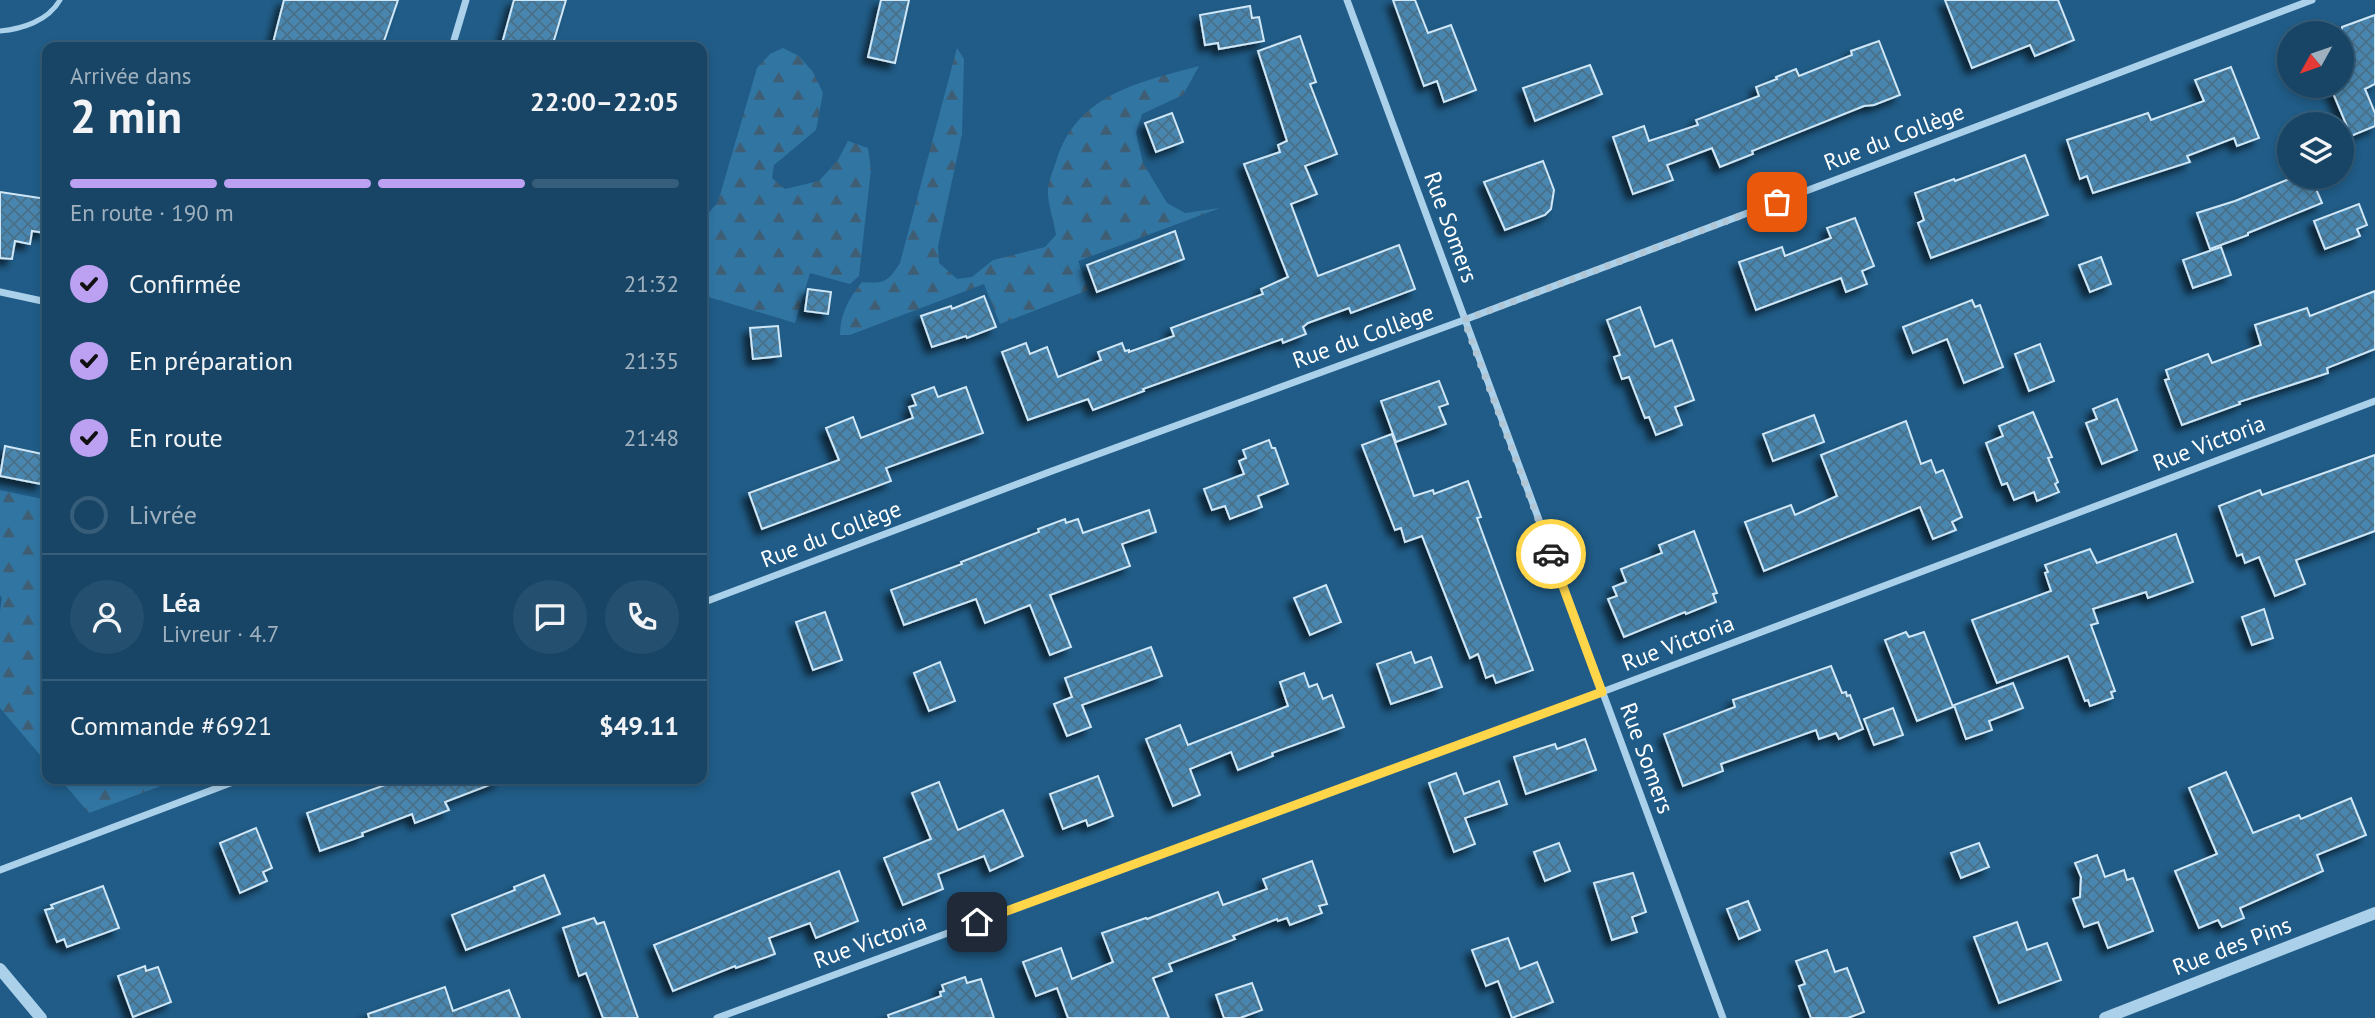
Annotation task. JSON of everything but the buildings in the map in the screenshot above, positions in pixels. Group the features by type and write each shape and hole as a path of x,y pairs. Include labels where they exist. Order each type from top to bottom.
{"street":[{"path":"453,42 466,0"},
{"name":"Rue Somers","path":"1347,0 1723,1018"},
{"name":"Rue du Collège","path":"707,601 1464,320 2312,0"},
{"path":"0,292 42,301"},
{"name":"Rue Victoria","path":"717,1018 1602,692 2375,401"},
{"path":"0,870 228,784"},
{"name":"Rue des Pins","path":"2105,1018 2375,913"},
{"path":"0,969 41,1018"}],"lane":[{"path":"0,31 16,30 30,24 45,16 60,0"}],"green space":[{"path":"783,48 799,56 813,72 823,93 816,130 774,165 772,178 785,189 819,181 838,160 848,141 868,148 871,169 859,276 850,284 810,273 795,323 707,297 707,215 718,202 757,68 770,54"},
{"path":"957,48 964,59 962,134 938,246 939,263 957,279 972,277 993,260 1045,247 1056,235 1049,200 1050,178 1065,139 1078,121 1094,106 1133,85 1199,66 1183,95 1142,114 1136,133 1143,163 1167,203 1185,213 1220,208 1078,261 1088,290 1000,324 984,284 850,335 840,335 846,307 862,282 876,283 885,280 900,263"},
{"path":"0,490 42,499 42,757 0,708"},
{"path":"64,784 166,784 89,813"}],"way so far":[{"path":"1551,554 1464,320 1777,202"}],"route":[{"path":"977,922 1602,692 1551,554"}]}
